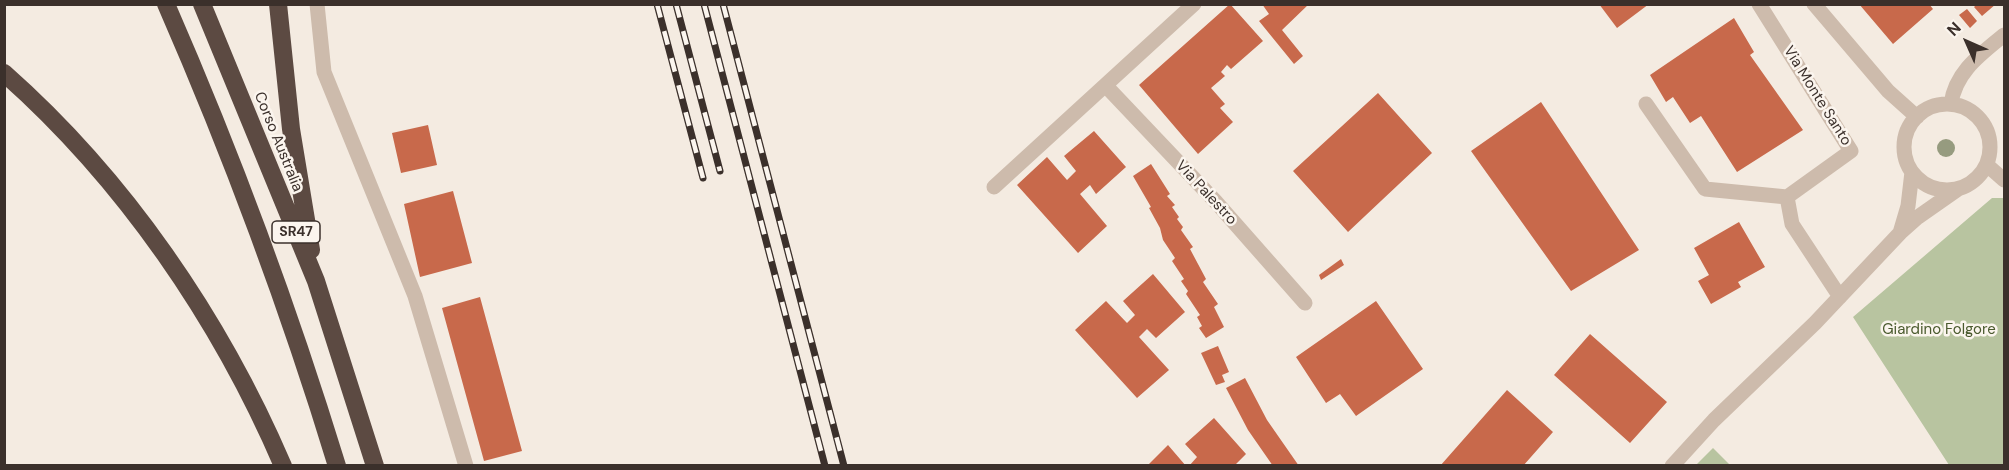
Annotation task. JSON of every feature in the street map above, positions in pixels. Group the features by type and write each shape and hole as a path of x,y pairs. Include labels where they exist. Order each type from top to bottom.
{"highway":[{"name":"SR47","path":"166,4 203,90 257,229 304,357 337,465"},
{"name":"Corso Australia","path":"202,4 316,281 375,465"},
{"path":"278,4 291,129 316,281"},
{"path":"4,73 88,158 149,232 179,274 228,353 263,418 283,465"}],"street":[{"path":"317,4 324,72 415,296 466,465"},
{"path":"994,188 1194,4"},
{"name":"Via Monte Santo","path":"1759,4 1851,151 1787,197"},
{"path":"1814,4 1888,91 1917,117"},
{"path":"1951,104 1953,88 1971,63 2004,34"},
{"name":"Via Palestro","path":"1106,86 1216,202 1305,303"},
{"path":"1646,104 1706,189 1787,197 1792,224 1840,297"},
{"path":"1672,465 1714,420 1840,297 1900,233 1958,189 1975,180 1987,165 1990,151 1985,125 1964,107 1951,104 1939,105 1917,117 1905,139 1905,152 1912,172 1908,206 1900,233"},
{"path":"1987,165 2004,180"},
{"path":"1912,172 1933,188 1958,189"}],"green space":[{"name":"Giardino Folgore","path":"1992,198 2004,198 2004,465 1949,465 1853,317"},
{"path":"1713,448 1730,465 1696,465"}],"building":[{"path":"1230,4 1263,41 1231,69 1227,65 1221,72 1225,76 1211,88 1225,104 1220,108 1233,122 1198,154 1139,85"},
{"path":"1262,4 1309,4 1282,30 1303,56 1294,64 1259,21 1269,14"},
{"path":"1599,4 1649,4 1617,28"},
{"path":"1859,4 1929,4 1933,9 1893,44"},
{"path":"1977,4 1996,4 1982,16 1974,7"},
{"path":"1967,9 1977,21 1970,28 1959,15"},
{"path":"1734,18 1754,52 1750,55 1803,130 1737,172 1701,116 1690,123 1673,97 1666,102 1650,75"},
{"path":"1378,93 1432,153 1348,232 1293,171"},
{"path":"1541,102 1639,250 1571,291 1471,151"},
{"path":"428,125 437,165 401,173 392,133"},
{"path":"1094,131 1126,167 1096,194 1090,185 1080,194 1107,226 1078,253 1017,185 1047,157 1067,180 1076,171 1064,156"},
{"path":"1151,164 1170,194 1167,196 1175,205 1172,207 1183,227 1181,230 1193,247 1190,249 1206,279 1203,282 1218,304 1214,307 1224,327 1206,338 1199,328 1202,326 1197,317 1200,315 1186,294 1188,291 1181,281 1184,279 1172,261 1175,258 1163,240 1160,228 1149,208 1151,207 1133,176"},
{"path":"453,191 472,263 420,277 404,204"},
{"path":"1739,222 1765,267 1738,282 1741,287 1711,304 1698,281 1709,275 1694,248"},
{"path":"1341,259 1344,265 1321,280 1319,275"},
{"path":"1153,274 1185,312 1156,338 1147,329 1139,337 1169,370 1137,398 1075,330 1106,301 1127,323 1135,315 1123,301"},
{"path":"480,297 522,451 484,461 442,308"},
{"path":"1376,301 1423,369 1356,416 1340,394 1326,403 1296,357"},
{"path":"1590,334 1667,402 1630,443 1554,375"},
{"path":"1218,346 1229,372 1222,375 1225,382 1216,385 1201,353"},
{"path":"1245,378 1267,420 1299,466 1273,466 1248,430 1226,388"},
{"path":"1507,390 1553,432 1523,466 1440,466"},
{"path":"1214,418 1246,454 1234,466 1189,466 1197,457 1185,444"},
{"path":"1168,445 1186,466 1147,466"}],"railway":[{"path":"657,4 703,178"},
{"path":"676,4 720,171"},
{"path":"704,4 825,466"},
{"path":"723,4 844,466"}]}
